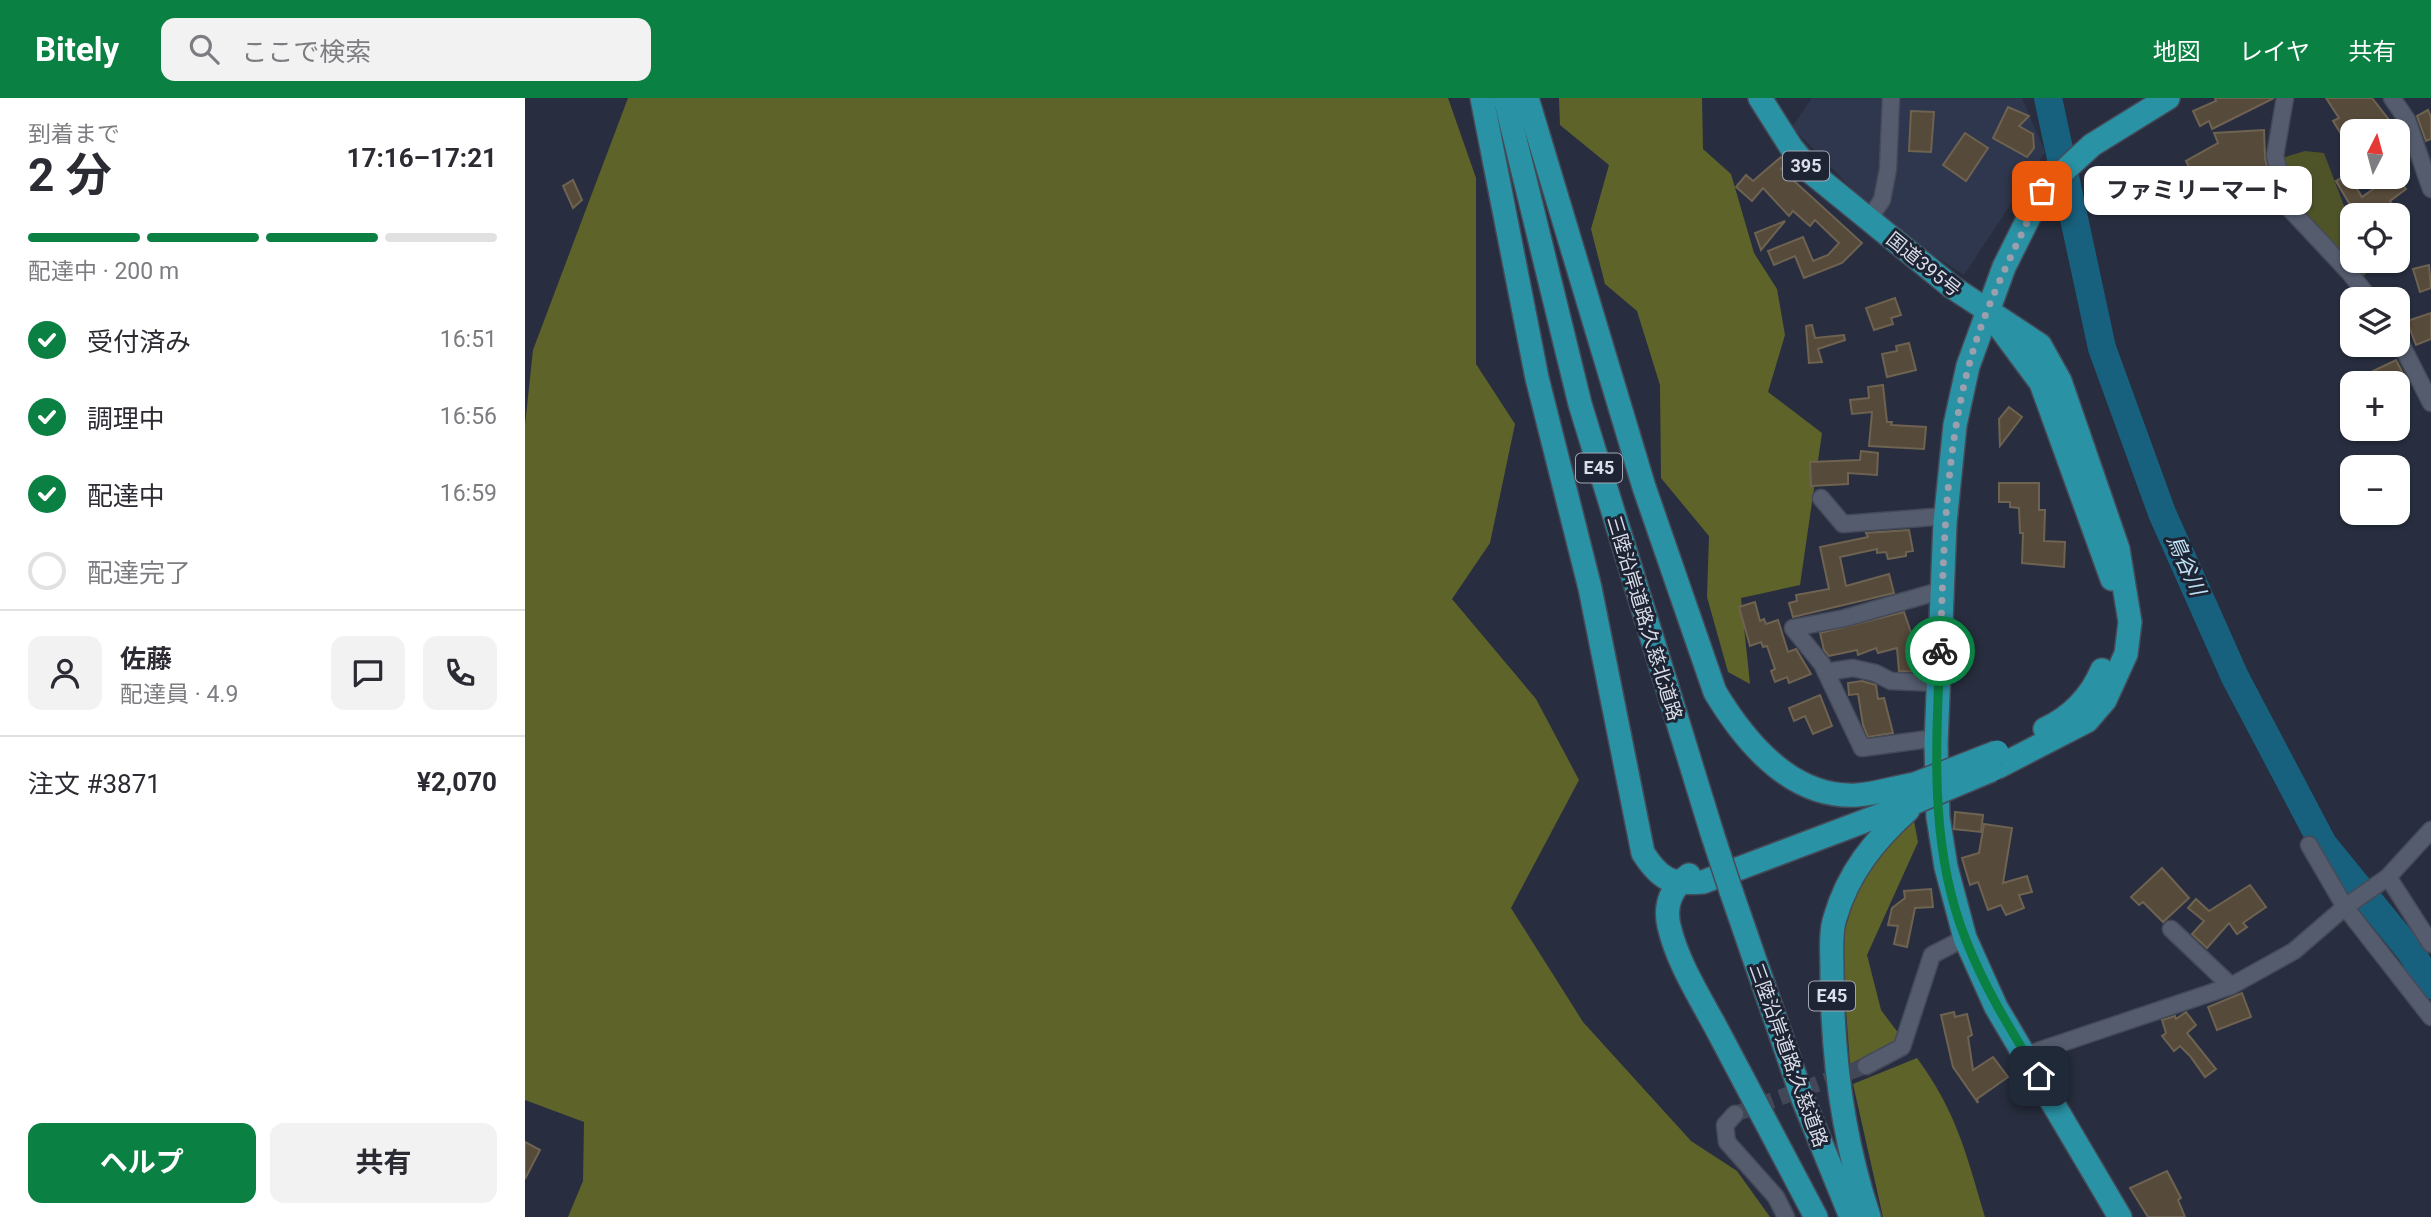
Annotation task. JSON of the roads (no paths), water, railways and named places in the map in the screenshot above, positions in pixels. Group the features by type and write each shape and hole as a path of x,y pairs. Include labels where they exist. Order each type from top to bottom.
{"highway":[{"path":"1482,98 1537,378 1590,588 1643,853 1653,869 1676,884 1703,882 1917,792"},
{"name":"三陸沿岸道路;久慈北道路","path":"1504,98 1580,404 1731,891"},
{"path":"1527,98 1644,487 1715,692 1732,721 1755,749 1786,774 1819,790 1856,795 1917,792"},
{"name":"国道395号","path":"1761,98 1791,147 1812,173 1987,312"},
{"path":"2120,1217 1996,1007 1965,938 1946,867 1938,817 1938,683 1946,516 1955,425 1968,366 2004,267 2042,191 2092,145 2168,98"},
{"name":"E45","path":"1869,1217 1846,1119 1832,1011 1834,920 1855,867 1917,792 2087,721 2105,700 2126,654 2130,622 2118,549 2060,381 2039,345 1987,312"},
{"path":"1676,884 1668,903 1669,924 1675,944 1698,994 1816,1217"},
{"name":"三陸沿岸道路;久慈道路","path":"1731,891 1803,1099 1851,1217"}],"street":[{"path":"1869,219 1882,200 1888,169 1891,98"},
{"path":"2285,98 2276,156 2287,206 2360,287"},
{"path":"2392,98 2407,120 2426,166 2431,189"},
{"path":"2408,357 2431,403"},
{"path":"1821,498 1843,524 1946,516"},
{"path":"1936,738 1862,748 1826,672 1793,628 1845,618 1943,590"},
{"path":"1826,672 1853,668 1875,673 1891,681 1938,683"},
{"path":"2026,1055 2231,986 2294,951 2384,880 2431,830"},
{"path":"2309,845 2431,1017"},
{"path":"2384,880 2431,944"},
{"path":"2171,929 2231,986"},
{"path":"1866,1066 1902,1047 1932,955 1965,938"},
{"path":"1735,1114 1725,1125 1727,1142 1776,1197 1786,1217"}],"waterway":[{"name":"鳥谷川","path":"2048,98 2102,348 2162,513 2235,677 2323,844 2411,952 2431,985"}],"tunnel":[{"path":"1735,1114 1866,1066"}],"place":[{"name":"ファミリーマート","path":"2042,191"}]}
